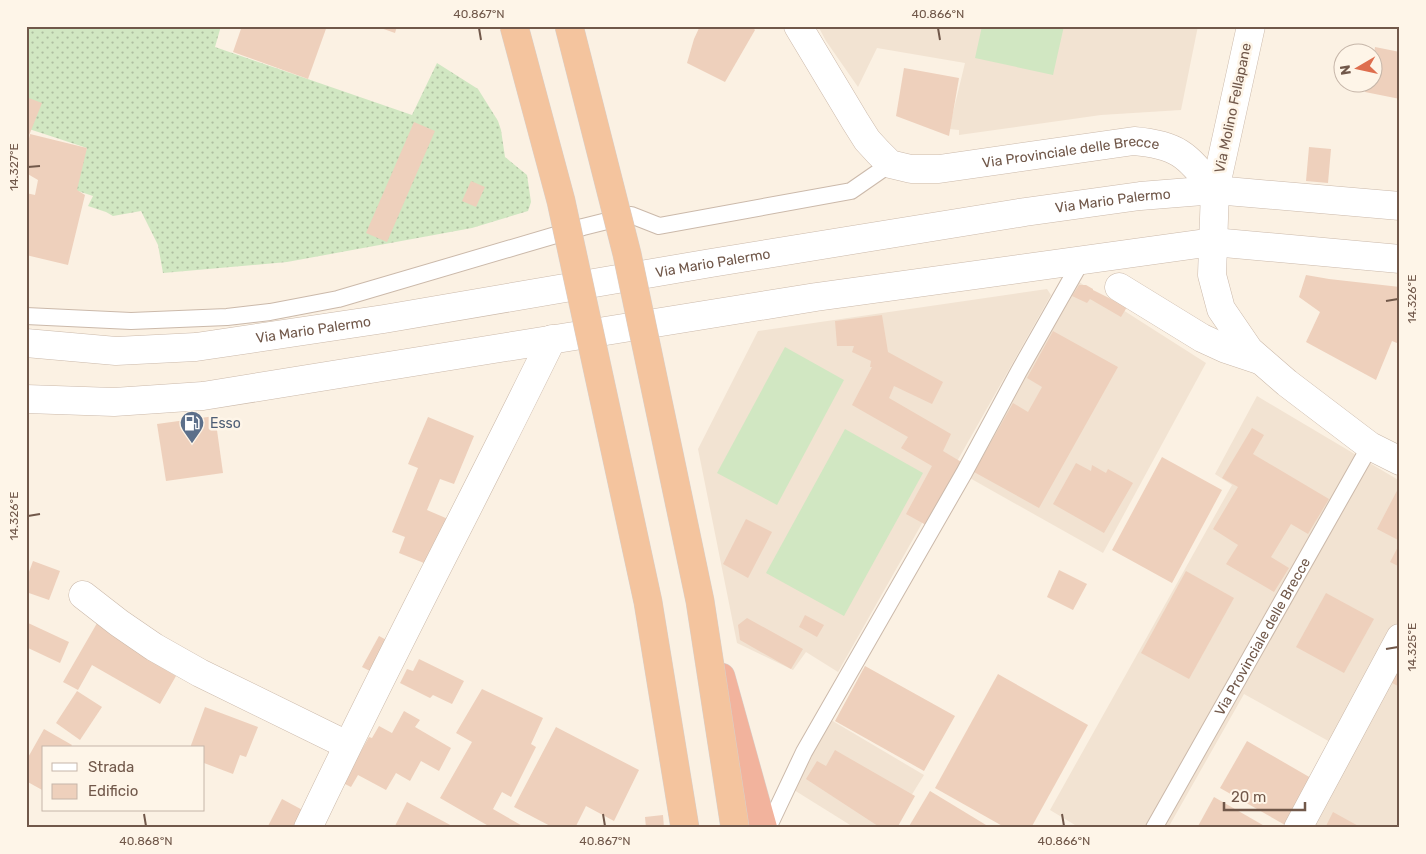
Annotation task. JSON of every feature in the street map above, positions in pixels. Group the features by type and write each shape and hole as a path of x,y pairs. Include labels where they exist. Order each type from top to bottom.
{"highway":[{"path":"514,26 561,201 646,593 685,828"},
{"path":"569,26 627,254 700,602 735,828"},
{"path":"700,602 763,828"}],"street":[{"path":"798,26 867,140 890,164"},
{"name":"Via Molino Fellapane","path":"1215,190 1251,26"},
{"name":"Via Provinciale delle Brecce","path":"890,164 911,169 939,169 1134,140 1154,143 1173,149 1185,156 1215,190"},
{"path":"1215,190 1212,275 1221,309 1249,350 1260,360 1370,446 1400,462"},
{"name":"Via Mario Palermo","path":"26,342 116,350 196,347 384,319 1015,213 1140,196 1215,190 1400,206"},
{"path":"26,399 114,402 204,396 816,297 1213,242 1400,259"},
{"path":"1119,287 1202,338 1226,349 1260,360"},
{"path":"308,828 347,745 552,339"},
{"path":"83,595 154,647 200,673 347,745"},
{"path":"1298,828 1400,638"}],"lane":[{"path":"26,316 131,321 227,317 270,312 338,299 583,226 631,215 659,226 850,191 890,164"},
{"path":"768,828 804,752 964,473 1082,260"},
{"name":"Via Provinciale delle Brecce","path":"1154,828 1370,446"}],"shaded area":[{"path":"818,26 1198,26 1181,110 1101,115 959,135 959,130 949,129 965,63 877,48 858,87 826,41"},
{"path":"1079,282 1206,363 1103,553 968,477"},
{"path":"1047,289 1051,295 838,672 806,652 793,670 737,643 698,449 758,331"},
{"path":"1257,396 1400,481 1400,828 1285,828 1332,743 1244,694 1168,828 1080,828 1050,810 1232,485 1215,474"},
{"path":"831,720 924,775 891,828 855,828 786,785"}],"green space":[{"path":"26,26 221,26 215,47 412,115 437,63 478,89 498,121 505,157 527,175 531,202 528,211 472,228 287,262 163,273 158,245 141,211 113,216 88,206 93,196 72,189 87,148 26,128"},
{"path":"982,26 1064,26 1053,75 975,58"},
{"path":"785,347 844,380 777,505 717,473"},
{"path":"845,429 923,473 844,616 766,573"}],"building":[{"path":"242,26 327,26 308,79 233,52"},
{"path":"375,26 397,26 395,33"},
{"path":"700,26 751,26 755,30 725,82 687,63"},
{"path":"1384,49 1400,52 1400,99 1365,92 1384,92"},
{"path":"904,68 959,78 949,136 896,116"},
{"path":"26,97 42,103 26,143"},
{"path":"414,122 435,131 387,242 366,233"},
{"path":"30,134 87,148 77,190 85,195 68,265 26,255 26,193 35,195 38,180 26,173 26,151"},
{"path":"1309,147 1331,149 1328,183 1306,181"},
{"path":"471,181 485,187 476,207 462,201"},
{"path":"1306,275 1400,287 1400,329 1397,343 1392,341 1376,380 1306,342 1320,312 1299,297"},
{"path":"1079,285 1086,285 1127,307 1121,317 1090,299 1087,303 1072,296"},
{"path":"882,315 888,352 943,382 932,404 894,386 889,398 951,434 943,451 963,463 926,525 906,514 932,466 901,448 908,437 852,405 872,367 870,367 871,361 852,352 854,346 837,346 835,321"},
{"path":"1053,331 1118,367 1039,508 974,472 1013,403 1028,412 1042,387 1027,378"},
{"path":"215,416 223,473 166,481 157,424"},
{"path":"428,417 474,436 454,484 440,479 427,510 448,519 429,565 399,553 405,537 392,532 418,468 408,464"},
{"path":"1252,428 1264,435 1253,454 1329,499 1308,534 1291,524 1271,557 1289,568 1274,592 1226,564 1238,545 1213,529 1238,487 1222,478"},
{"path":"1162,457 1222,490 1172,583 1112,550"},
{"path":"1076,463 1091,471 1092,465 1106,473 1108,469 1133,483 1104,533 1053,504"},
{"path":"1400,485 1400,541 1377,529"},
{"path":"746,519 772,532 748,578 723,564"},
{"path":"1400,543 1400,567 1390,562"},
{"path":"33,561 60,571 49,600 26,592 26,580"},
{"path":"1059,570 1087,584 1073,610 1047,597"},
{"path":"1186,571 1234,598 1189,679 1141,653"},
{"path":"1326,593 1374,619 1344,673 1296,647"},
{"path":"805,615 824,625 817,637 799,627"},
{"path":"100,618 160,653 154,663 176,676 160,704 92,665 78,690 63,682"},
{"path":"747,618 803,649 791,669 740,640 738,625"},
{"path":"26,622 69,642 60,663 26,647"},
{"path":"379,636 394,644 378,675 362,667"},
{"path":"419,659 464,681 452,704 433,695 430,698 400,683 407,669 413,671"},
{"path":"865,666 955,716 924,771 835,721"},
{"path":"1400,667 1400,687 1392,683"},
{"path":"998,674 1088,725 1031,828 1006,828 935,788"},
{"path":"482,689 543,718 531,744 536,747 511,797 502,792 493,809 526,828 492,828 440,798 472,742 456,733"},
{"path":"77,691 102,707 80,740 56,723"},
{"path":"205,707 258,727 246,757 240,755 233,774 205,763 205,746 191,746"},
{"path":"404,711 420,720 415,727 451,748 439,771 421,761 410,781 396,773 386,790 358,775 351,787 343,783 369,737 372,738 379,726 392,733"},
{"path":"556,727 639,770 614,821 586,806 575,828 554,828 514,807"},
{"path":"44,729 72,745 42,746 42,790 26,781 26,761"},
{"path":"1247,741 1311,778 1285,825 1220,788"},
{"path":"835,750 915,796 897,828 881,828 806,779 817,761 826,766"},
{"path":"930,791 991,828 908,828"},
{"path":"1214,797 1268,828 1197,828"},
{"path":"282,799 310,814 303,828 267,828"},
{"path":"407,802 456,828 394,828"},
{"path":"1333,812 1362,828 1325,828"},
{"path":"663,815 664,828 646,828 645,817"}],"place":[{"name":"Esso","path":"192,444"}]}
